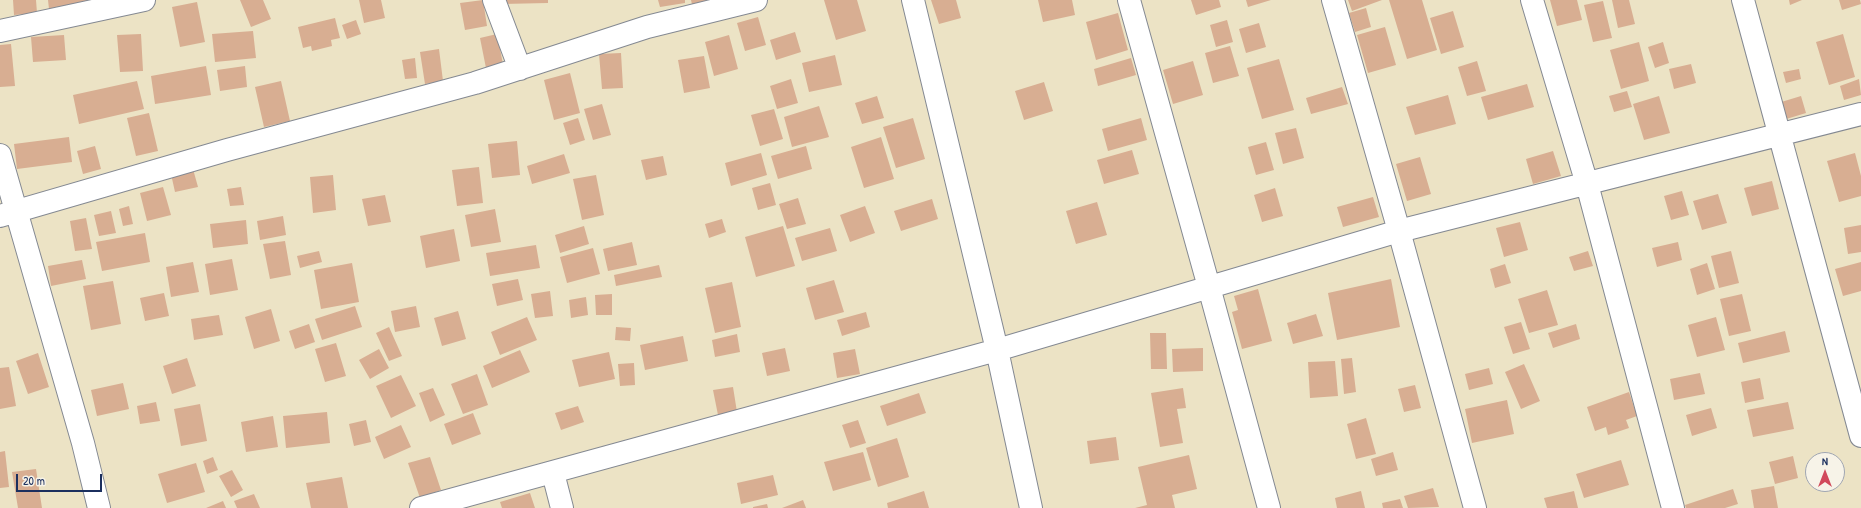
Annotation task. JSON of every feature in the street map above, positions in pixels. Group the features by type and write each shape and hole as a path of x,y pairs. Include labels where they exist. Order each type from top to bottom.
{"street":[{"path":"0,31 144,0"},
{"path":"494,0 520,68"},
{"path":"9,214 227,150 475,83 647,27 756,0"},
{"path":"912,0 997,350 1031,508"},
{"path":"1129,0 1269,508"},
{"path":"1333,0 1399,231 1475,508"},
{"path":"1532,0 1587,184 1673,508"},
{"path":"1743,0 1861,436"},
{"path":"421,508 997,350 1399,231 1861,114"},
{"path":"0,155 9,214 83,442 99,508"},
{"path":"553,473 562,508"}],"building":[{"path":"13,0 36,0 37,13 14,15"},
{"path":"48,0 102,0 102,2 49,9"},
{"path":"240,0 263,0 271,19 251,27"},
{"path":"359,0 381,0 385,18 364,23"},
{"path":"483,0 487,26 465,30 460,3"},
{"path":"502,0 548,0 548,3 502,4"},
{"path":"658,0 685,0 685,3 660,7"},
{"path":"691,0 715,0 693,9"},
{"path":"824,0 857,0 866,31 836,40"},
{"path":"931,0 956,0 961,18 939,24"},
{"path":"1038,0 1072,0 1075,15 1043,22"},
{"path":"1191,0 1219,0 1221,7 1196,15"},
{"path":"1246,0 1271,0 1248,7"},
{"path":"1348,0 1382,0 1352,11"},
{"path":"1389,0 1422,0 1437,50 1407,59"},
{"path":"1550,0 1577,0 1582,20 1557,26"},
{"path":"1612,0 1629,0 1635,24 1618,28"},
{"path":"1789,0 1802,0 1790,5"},
{"path":"1839,0 1860,0 1861,4 1842,10"},
{"path":"1603,1 1612,38 1593,42 1584,5"},
{"path":"197,2 205,42 180,47 172,7"},
{"path":"1366,8 1371,27 1355,32 1349,13"},
{"path":"1453,11 1464,47 1441,54 1430,18"},
{"path":"1118,13 1128,50 1096,60 1086,22"},
{"path":"758,17 766,45 745,51 737,23"},
{"path":"335,18 340,38 331,40 332,46 312,51 311,46 303,48 298,27"},
{"path":"356,20 361,34 347,39 342,25"},
{"path":"1227,20 1233,42 1216,47 1210,25"},
{"path":"1259,23 1266,47 1246,53 1239,29"},
{"path":"1385,27 1396,65 1368,73 1357,35"},
{"path":"253,31 256,58 215,62 212,34"},
{"path":"795,32 801,52 776,60 770,40"},
{"path":"141,34 143,71 120,72 117,35"},
{"path":"497,34 503,64 486,68 480,38"},
{"path":"1843,34 1855,77 1829,85 1816,42"},
{"path":"64,35 66,60 33,62 31,37"},
{"path":"729,35 738,69 714,76 705,42"},
{"path":"1639,42 1649,81 1621,89 1610,50"},
{"path":"1663,42 1669,63 1655,68 1648,47"},
{"path":"11,44 15,86 0,87 0,45"},
{"path":"1230,46 1239,76 1213,83 1205,53"},
{"path":"439,49 443,81 425,84 420,52"},
{"path":"621,53 623,88 602,89 599,54"},
{"path":"835,55 842,85 809,92 802,63"},
{"path":"704,56 710,88 684,93 678,60"},
{"path":"415,58 417,78 405,79 402,60"},
{"path":"1131,58 1136,75 1098,86 1094,69"},
{"path":"1279,59 1294,110 1262,119 1247,68"},
{"path":"1193,61 1203,95 1173,104 1163,70"},
{"path":"1477,61 1486,91 1467,96 1458,67"},
{"path":"1691,64 1696,83 1674,89 1669,69"},
{"path":"206,66 211,95 155,104 151,76"},
{"path":"245,66 247,87 220,91 217,70"},
{"path":"1799,69 1801,79 1786,83 1783,72"},
{"path":"570,73 580,113 554,120 544,80"},
{"path":"791,79 798,103 777,109 770,86"},
{"path":"1859,79 1861,95 1844,100 1840,86"},
{"path":"137,81 144,109 79,124 73,95"},
{"path":"281,81 290,121 264,127 255,87"},
{"path":"1044,82 1053,111 1024,120 1015,91"},
{"path":"1527,84 1534,107 1488,120 1481,97"},
{"path":"1342,87 1348,104 1311,114 1306,98"},
{"path":"1627,91 1632,107 1614,112 1609,96"},
{"path":"1448,95 1456,124 1415,135 1406,107"},
{"path":"877,96 884,118 862,124 855,103"},
{"path":"1659,96 1670,133 1644,140 1633,104"},
{"path":"1801,96 1806,113 1783,120 1778,103"},
{"path":"602,104 611,135 593,140 584,109"},
{"path":"819,106 829,137 792,147 784,117"},
{"path":"774,109 783,139 760,146 751,115"},
{"path":"149,113 158,151 136,156 127,118"},
{"path":"578,118 585,140 570,145 563,123"},
{"path":"913,118 925,159 896,168 883,127"},
{"path":"1141,118 1147,140 1108,151 1102,129"},
{"path":"1296,128 1304,158 1283,164 1275,133"},
{"path":"69,137 72,162 17,169 14,144"},
{"path":"881,137 894,179 864,188 851,147"},
{"path":"517,141 520,175 492,178 488,144"},
{"path":"1266,142 1274,170 1256,175 1248,147"},
{"path":"95,146 101,169 83,174 77,151"},
{"path":"806,146 812,169 778,179 771,156"},
{"path":"1132,150 1139,174 1104,184 1097,160"},
{"path":"1553,151 1561,176 1533,184 1526,159"},
{"path":"761,153 767,175 731,186 725,163"},
{"path":"1855,153 1861,176 1861,196 1839,202 1827,161"},
{"path":"564,154 570,173 532,184 527,166"},
{"path":"663,156 667,175 646,180 641,160"},
{"path":"1420,157 1431,194 1407,201 1396,164"},
{"path":"479,167 483,203 457,206 452,170"},
{"path":"193,169 198,187 175,192 171,174"},
{"path":"333,175 336,210 313,213 310,177"},
{"path":"596,175 604,215 582,220 573,179"},
{"path":"1772,181 1779,209 1752,216 1744,188"},
{"path":"770,183 776,205 758,210 752,188"},
{"path":"163,187 171,215 147,221 140,193"},
{"path":"241,187 244,205 230,206 227,189"},
{"path":"1275,188 1283,216 1262,222 1254,195"},
{"path":"1682,191 1689,215 1671,220 1664,196"},
{"path":"1718,194 1727,223 1702,230 1693,201"},
{"path":"385,195 391,222 368,226 362,199"},
{"path":"1373,197 1379,217 1343,227 1337,207"},
{"path":"798,198 806,224 787,229 779,204"},
{"path":"932,199 938,219 901,231 894,211"},
{"path":"1097,202 1107,235 1076,244 1066,211"},
{"path":"129,206 133,224 123,226 119,209"},
{"path":"865,206 875,233 850,242 840,215"},
{"path":"495,209 501,242 471,247 465,215"},
{"path":"111,211 116,233 99,236 94,215"},
{"path":"283,216 286,235 260,240 257,221"},
{"path":"86,218 92,249 75,251 70,221"},
{"path":"722,219 726,232 709,238 705,224"},
{"path":"246,220 248,244 213,248 210,224"},
{"path":"1520,222 1528,250 1504,257 1496,228"},
{"path":"1861,225 1861,252 1848,254 1844,228"},
{"path":"584,226 589,244 560,253 555,235"},
{"path":"783,226 795,266 756,277 745,237"},
{"path":"830,228 837,251 802,261 795,238"},
{"path":"454,229 460,261 426,268 420,236"},
{"path":"145,233 150,262 102,271 96,242"},
{"path":"285,241 291,275 270,279 263,244"},
{"path":"632,242 637,265 608,271 603,249"},
{"path":"1678,242 1682,260 1657,267 1652,248"},
{"path":"536,245 540,268 490,276 486,253"},
{"path":"593,248 600,274 567,283 560,257"},
{"path":"319,251 322,262 300,268 297,256"},
{"path":"1588,251 1593,266 1574,271 1569,257"},
{"path":"1731,251 1739,283 1719,288 1711,256"},
{"path":"232,259 238,290 210,295 205,264"},
{"path":"82,260 86,279 51,286 48,266"},
{"path":"193,262 199,292 171,297 166,267"},
{"path":"1861,262 1861,291 1843,296 1835,269"},
{"path":"352,263 359,302 321,309 314,270"},
{"path":"1707,263 1715,289 1697,295 1690,269"},
{"path":"1505,264 1511,283 1495,288 1490,269"},
{"path":"659,265 662,277 616,286 614,275"},
{"path":"518,279 523,300 497,306 492,284"},
{"path":"1391,279 1400,327 1337,340 1328,293"},
{"path":"834,280 844,312 815,320 806,288"},
{"path":"113,281 121,324 91,330 83,286"},
{"path":"732,282 741,327 715,333 705,288"},
{"path":"1258,289 1272,341 1242,349 1232,312 1238,310 1234,296"},
{"path":"1547,290 1558,325 1529,333 1518,299"},
{"path":"550,291 553,316 535,318 531,294"},
{"path":"164,293 169,316 145,321 140,298"},
{"path":"612,294 612,315 596,315 595,295"},
{"path":"1742,294 1751,331 1729,336 1720,299"},
{"path":"586,297 588,315 571,318 569,300"},
{"path":"355,306 362,327 322,340 315,319"},
{"path":"416,306 420,327 395,332 391,311"},
{"path":"271,309 280,341 254,349 245,317"},
{"path":"458,311 466,339 442,346 434,318"},
{"path":"866,312 870,327 842,336 837,320"},
{"path":"1316,314 1323,336 1293,344 1287,323"},
{"path":"219,315 223,335 194,340 191,319"},
{"path":"527,317 537,340 500,355 491,332"},
{"path":"1716,317 1725,350 1697,357 1688,325"},
{"path":"1521,322 1530,349 1513,354 1504,327"},
{"path":"309,324 315,342 295,349 289,331"},
{"path":"1576,324 1580,339 1553,348 1548,333"},
{"path":"389,327 402,356 389,361 376,333"},
{"path":"616,327 631,328 630,341 615,340"},
{"path":"1785,331 1790,352 1743,363 1738,343"},
{"path":"1150,333 1166,333 1167,369 1151,369"},
{"path":"737,334 740,352 715,357 712,340"},
{"path":"683,336 688,361 645,370 640,345"},
{"path":"336,343 346,376 325,382 315,349"},
{"path":"785,348 790,371 767,376 762,353"},
{"path":"1203,348 1203,371 1173,372 1172,349"},
{"path":"379,349 389,368 370,379 359,360"},
{"path":"855,349 860,374 837,378 833,353"},
{"path":"520,350 530,372 492,388 483,366"},
{"path":"609,352 615,379 579,387 572,360"},
{"path":"38,353 49,387 28,394 16,361"},
{"path":"187,358 196,386 172,394 163,366"},
{"path":"1352,358 1356,392 1344,394 1341,359"},
{"path":"1335,361 1338,396 1310,398 1308,362"},
{"path":"634,363 635,385 620,386 618,364"},
{"path":"1524,364 1540,401 1521,409 1505,372"},
{"path":"9,367 16,406 0,409 0,368"},
{"path":"1489,368 1493,384 1469,390 1465,374"},
{"path":"1700,373 1705,394 1674,400 1670,379"},
{"path":"477,374 488,405 463,414 451,384"},
{"path":"401,375 416,406 391,418 376,386"},
{"path":"1760,378 1764,399 1745,403 1741,382"},
{"path":"123,383 129,409 97,416 91,390"},
{"path":"1415,385 1421,408 1404,412 1398,389"},
{"path":"733,387 737,412 718,415 713,390"},
{"path":"433,388 445,415 430,422 419,393"},
{"path":"1183,388 1186,408 1177,409 1183,443 1160,447 1151,393"},
{"path":"1629,392 1637,416 1626,420 1629,428 1608,435 1606,427 1595,431 1587,407"},
{"path":"919,393 926,413 887,426 880,406"},
{"path":"1507,400 1514,434 1472,443 1465,409"},
{"path":"156,402 160,421 140,424 137,406"},
{"path":"1788,402 1794,429 1753,437 1747,410"},
{"path":"200,404 207,441 181,446 174,409"},
{"path":"578,406 584,422 561,430 555,413"},
{"path":"1711,408 1717,428 1692,436 1686,415"},
{"path":"327,412 330,443 286,448 283,416"},
{"path":"473,413 481,434 452,445 444,424"},
{"path":"273,416 278,447 246,452 241,422"},
{"path":"1366,418 1376,454 1356,459 1347,424"},
{"path":"366,420 371,442 354,446 349,424"},
{"path":"858,420 866,443 850,448 842,425"},
{"path":"401,425 411,447 384,459 375,437"},
{"path":"1116,437 1119,460 1090,464 1087,441"},
{"path":"897,438 909,477 878,487 866,448"},
{"path":"5,451 9,487 0,488 0,452"},
{"path":"863,452 871,480 833,491 824,462"},
{"path":"1393,452 1398,470 1376,476 1371,459"},
{"path":"1189,455 1197,489 1172,495 1175,508 1135,508 1147,505 1138,467"},
{"path":"1793,456 1798,478 1775,484 1769,462"},
{"path":"213,457 218,470 207,474 203,461"},
{"path":"430,457 441,490 420,498 408,463"},
{"path":"1621,460 1629,485 1584,498 1576,474"},
{"path":"196,463 205,492 167,503 158,474"},
{"path":"36,469 42,508 18,508 12,472"},
{"path":"232,470 243,490 231,497 219,476"},
{"path":"773,475 778,495 741,504 737,483"},
{"path":"342,477 348,508 311,508 306,483"},
{"path":"1774,486 1778,508 1754,508 1751,490"},
{"path":"1433,488 1439,507 1408,508 1404,496"},
{"path":"1733,489 1738,504 1725,508 1686,508 1685,505"},
{"path":"924,491 929,508 888,508 887,503"},
{"path":"1361,491 1365,508 1337,508 1335,498"},
{"path":"1574,491 1578,508 1547,508 1544,498"},
{"path":"530,493 535,508 502,508 500,502"},
{"path":"254,494 260,508 237,508 234,501"},
{"path":"1400,499 1403,508 1383,508 1382,503"},
{"path":"803,500 806,508 782,508"},
{"path":"223,501 226,508 206,508"},
{"path":"767,504 768,508 753,508 753,507"}]}
